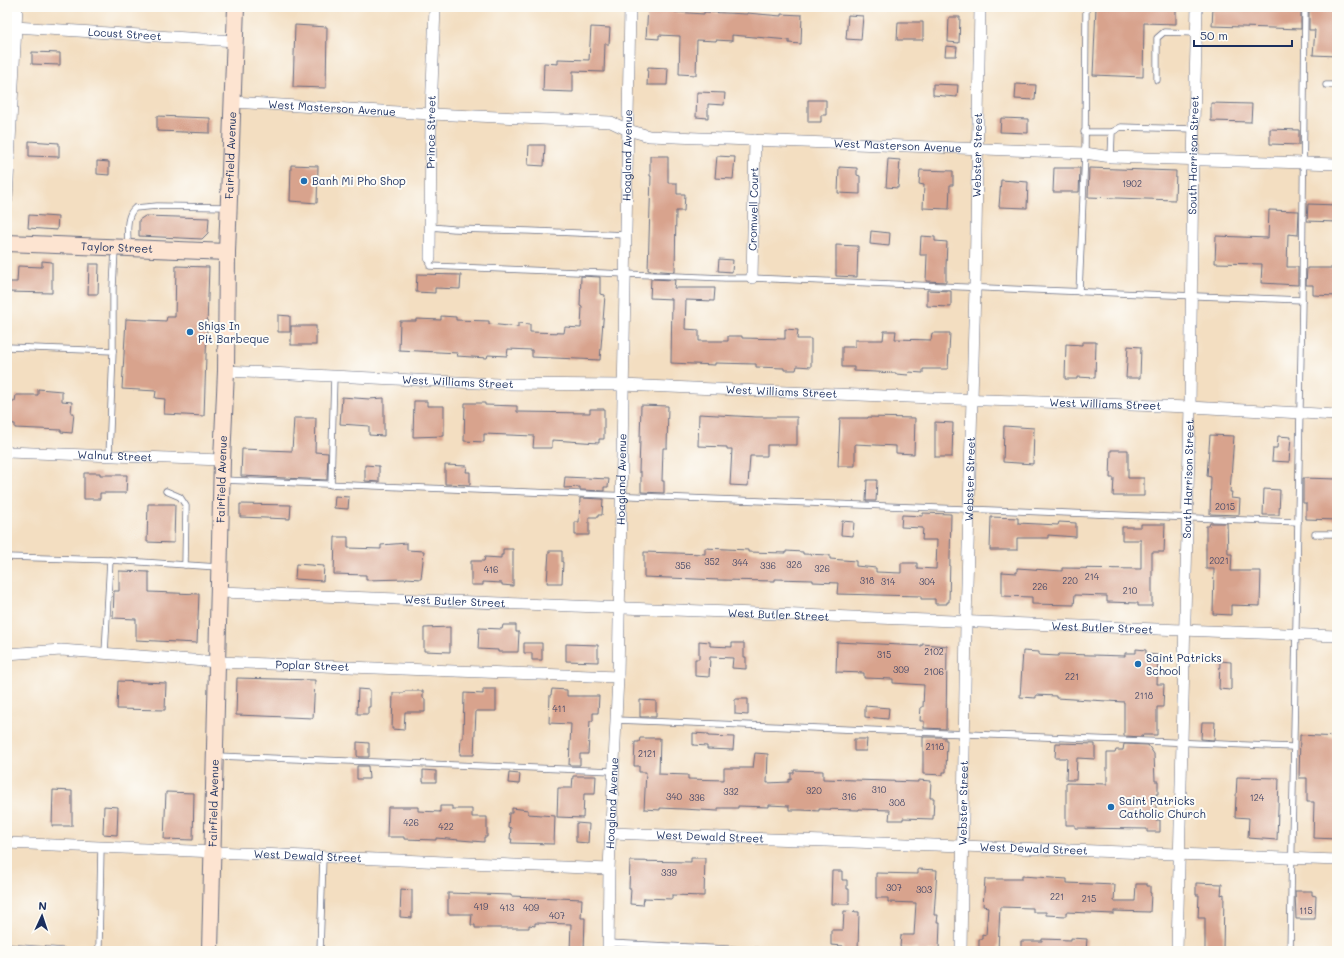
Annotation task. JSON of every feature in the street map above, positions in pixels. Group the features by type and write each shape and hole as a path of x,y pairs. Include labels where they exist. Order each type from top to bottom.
{"main road":[{"name":"Fairfield Avenue","path":"210,951 220,592 222,460 226,371 227,252 236,7"},
{"name":"Taylor Street","path":"7,243 227,252"}],"street":[{"path":"7,199 11,40 15,27 17,7"},
{"name":"Prince Street","path":"430,258 431,114 435,7"},
{"name":"Hoagland Avenue","path":"608,947 609,869 618,677 620,496 630,7"},
{"name":"Webster Street","path":"961,951 966,622 975,287 980,7"},
{"name":"South Harrison Street","path":"1177,951 1190,407 1193,160 1197,7"},
{"name":"Locust Street","path":"15,27 235,41"},
{"name":"West Masterson Avenue","path":"233,102 431,114 611,122 628,130 649,136 977,148 1084,153 1111,157 1337,164"},
{"name":"Cromwell Court","path":"752,278 755,140"},
{"name":"West Williams Street","path":"226,371 498,384 622,385 1190,407 1337,416"},
{"name":"Walnut Street","path":"7,452 222,460"},
{"name":"West Butler Street","path":"220,592 1337,636"},
{"name":"Poplar Street","path":"7,654 61,650 218,662 618,677"},
{"name":"West Dewald Street","path":"611,833 1337,860"},
{"name":"West Dewald Street","path":"7,843 609,869"}],"lane":[{"path":"1079,292 1084,153 1086,7"},
{"path":"1290,951 1302,300 1305,7"},
{"path":"1157,80 1157,38 1164,32 1196,33"},
{"path":"1326,85 1337,85"},
{"path":"1084,132 1112,132 1121,127 1194,129"},
{"path":"1111,157 1112,132"},
{"path":"109,456 113,351 113,287 129,217 136,208 157,206 229,207"},
{"path":"430,227 626,235"},
{"path":"430,258 430,266 1302,300"},
{"path":"7,347 113,351"},
{"path":"331,485 334,376"},
{"path":"222,480 1298,522"},
{"path":"166,491 180,497 186,506 185,565"},
{"path":"1316,534 1337,534"},
{"path":"7,557 110,560 220,567"},
{"path":"105,653 110,560"},
{"path":"616,720 1293,748"},
{"path":"215,756 613,771"},
{"path":"97,951 99,947 101,847"},
{"path":"320,951 323,857"},
{"path":"7,947 63,951"},
{"path":"608,947 771,951"}],"building":[{"path":"1096,7 1176,7 1176,24 1144,23 1143,77 1093,75"},
{"path":"1213,7 1301,7 1301,29 1212,26"},
{"path":"1337,7 1337,56 1313,55 1315,30 1309,30 1309,8"},
{"path":"648,8 704,14 704,12 747,13 781,16 781,14 802,15 801,44 789,43 789,40 732,35 732,41 697,40 696,75 679,74 680,36 659,35 659,39 646,38"},
{"path":"848,15 863,16 861,40 846,39"},
{"path":"949,17 960,17 959,43 948,42"},
{"path":"898,22 923,22 923,40 897,40"},
{"path":"295,25 327,27 326,88 293,87"},
{"path":"591,27 610,28 609,44 605,44 604,72 573,71 573,92 543,91 544,63 558,64 558,59 589,60"},
{"path":"946,46 957,47 956,56 945,56"},
{"path":"32,52 60,53 60,65 32,64"},
{"path":"648,67 668,68 667,85 647,85"},
{"path":"933,84 958,85 957,97 933,95"},
{"path":"1016,84 1036,85 1035,100 1015,99"},
{"path":"697,92 725,93 724,105 708,104 708,118 696,117"},
{"path":"808,100 826,100 826,115 821,115 821,122 808,122"},
{"path":"1211,103 1252,104 1251,122 1211,121"},
{"path":"157,116 210,118 210,133 157,131"},
{"path":"1001,118 1028,119 1028,133 1000,132"},
{"path":"1270,129 1299,130 1299,145 1270,144"},
{"path":"29,141 59,143 59,157 29,156"},
{"path":"529,145 545,145 544,166 528,165"},
{"path":"650,156 668,156 668,183 677,183 677,194 685,194 684,211 676,211 675,272 648,270 651,176"},
{"path":"717,156 735,157 733,179 715,178"},
{"path":"888,159 900,160 898,188 886,187"},
{"path":"97,161 109,162 109,175 97,174"},
{"name":"Banh Mi Pho Shop","path":"291,165 318,166 317,203 290,201"},
{"path":"839,167 857,168 857,175 860,176 860,194 838,193"},
{"path":"1054,168 1080,168 1079,192 1053,192"},
{"path":"1089,168 1176,171 1175,200 1088,197"},
{"path":"920,170 953,171 953,185 950,185 949,209 923,208 924,185 919,184"},
{"path":"1001,180 1028,182 1027,208 999,207"},
{"path":"1308,204 1337,205 1337,222 1307,221"},
{"path":"1269,210 1299,211 1298,235 1288,234 1287,267 1298,267 1298,285 1261,283 1262,264 1215,263 1216,236 1268,238"},
{"path":"29,215 58,217 57,230 28,228"},
{"path":"145,216 209,218 208,233 202,239 139,236 139,220"},
{"path":"871,231 890,233 889,246 870,244"},
{"path":"921,236 935,237 935,241 947,242 946,282 926,281 927,255 920,255"},
{"path":"836,245 858,246 857,277 836,276"},
{"path":"719,259 733,260 732,272 718,271"},
{"path":"42,261 52,262 52,293 7,292 7,282 17,282 18,266 42,267"},
{"path":"89,264 99,264 98,294 88,294"},
{"path":"176,266 209,267 204,416 164,414 165,399 155,398 156,391 122,389 126,319 166,321 167,317 175,317"},
{"path":"1307,268 1337,268 1337,296 1313,295 1313,285 1306,285"},
{"path":"417,274 461,275 460,289 435,288 435,293 416,292"},
{"path":"581,276 600,277 600,294 605,295 600,360 532,357 532,350 508,349 507,356 488,355 487,358 457,356 458,353 399,350 400,321 416,321 416,319 441,320 441,316 456,317 456,320 489,321 489,324 518,327 518,323 530,324 530,332 564,333 565,327 581,328"},
{"path":"651,279 675,280 674,288 715,288 714,301 686,300 685,329 699,330 699,341 728,341 728,336 742,336 742,338 785,339 785,329 798,330 797,339 811,339 811,367 797,366 796,370 784,370 784,368 756,367 756,364 715,363 715,365 671,363 672,299 650,298"},
{"path":"927,290 951,291 951,307 927,306"},
{"path":"278,315 290,316 290,332 278,332"},
{"path":"291,326 316,326 316,345 291,345"},
{"path":"884,331 896,331 895,339 931,340 932,333 950,333 948,369 923,369 923,373 909,372 908,375 854,371 854,367 842,367 842,347 855,347 855,340 883,340"},
{"path":"1082,342 1096,342 1095,378 1077,377 1077,379 1065,379 1066,344 1082,345"},
{"path":"1128,346 1141,347 1140,378 1126,378"},
{"path":"38,389 62,391 62,401 72,402 71,413 74,413 72,433 61,432 61,430 15,428 15,424 7,423 7,401 15,401 16,395 38,395"},
{"path":"342,397 369,399 384,398 384,436 369,435 369,426 340,424"},
{"path":"414,401 427,401 427,406 444,406 444,436 413,437"},
{"path":"465,403 517,406 517,412 590,413 590,409 604,409 604,439 599,439 599,443 552,440 552,448 533,448 534,436 484,434 484,442 464,441"},
{"path":"641,405 668,406 667,448 663,448 662,481 664,481 664,493 641,492 641,472 639,472"},
{"path":"699,414 756,417 797,417 797,445 767,445 767,456 750,456 748,486 730,485 732,449 727,449 727,447 698,446"},
{"path":"294,418 316,418 315,452 328,453 327,480 241,476 242,449 292,451"},
{"path":"840,418 915,418 914,454 896,453 896,446 855,444 855,466 838,466"},
{"path":"935,422 953,423 952,457 935,457"},
{"path":"1004,426 1034,428 1033,464 1003,462"},
{"path":"1210,435 1234,436 1230,492 1232,492 1231,498 1240,499 1239,515 1210,514 1211,477 1207,476"},
{"path":"1278,436 1291,437 1289,462 1272,461 1273,448 1277,448"},
{"path":"1111,450 1128,450 1128,478 1144,478 1144,496 1113,496 1114,478 1110,478"},
{"path":"365,465 379,466 379,482 365,481"},
{"path":"445,465 467,466 466,472 470,472 470,485 445,484"},
{"path":"84,473 100,473 100,475 127,475 126,493 100,493 100,499 84,499"},
{"path":"565,477 609,479 608,487 604,487 604,491 580,490 580,487 564,488"},
{"path":"1303,478 1337,479 1337,520 1306,519 1306,503 1303,503"},
{"path":"867,480 877,480 876,501 866,501"},
{"path":"1264,489 1280,490 1279,515 1263,515"},
{"path":"335,496 349,497 348,509 334,508"},
{"path":"580,498 603,499 602,515 598,515 598,517 589,517 589,535 575,535 575,522 579,522"},
{"path":"148,504 175,504 174,543 147,542"},
{"path":"240,504 291,505 290,519 240,517"},
{"path":"923,513 951,514 949,602 947,602 947,604 935,604 935,599 921,599 921,596 837,594 838,583 813,582 813,580 775,579 775,581 644,577 644,552 705,554 705,548 748,550 748,552 786,553 786,551 803,552 803,554 830,555 830,559 856,561 856,566 876,568 876,572 901,573 901,563 917,563 917,568 936,569 937,540 922,540 923,528 901,527 902,515 923,516"},
{"path":"991,517 1018,518 1018,523 1058,525 1059,522 1076,523 1076,537 1048,535 1048,538 1017,538 1017,550 990,550"},
{"path":"842,521 854,522 853,536 841,535"},
{"path":"1210,523 1227,523 1228,554 1232,554 1231,571 1261,571 1260,606 1231,605 1231,615 1213,614 1214,569 1206,569 1206,526 1209,526"},
{"path":"1141,524 1165,524 1164,552 1152,552 1152,606 1138,606 1138,603 1107,602 1107,596 1075,595 1074,605 1032,604 1032,597 1002,596 1002,572 1017,573 1017,568 1062,571 1062,568 1141,569 1141,540 1122,540 1122,527 1141,527"},
{"path":"335,537 348,537 348,548 381,549 381,545 407,543 407,550 424,551 421,579 406,578 366,580 366,575 334,574"},
{"path":"503,549 513,549 513,586 502,585 502,583 483,582 483,585 471,585 471,561 484,561 485,557 501,558 501,555 503,555"},
{"path":"549,551 562,551 562,583 547,583"},
{"path":"296,564 324,566 323,581 295,579"},
{"path":"119,571 149,572 149,592 199,594 197,643 136,640 136,619 113,618 114,591 119,591"},
{"path":"503,625 516,625 516,632 519,632 518,652 498,652 498,650 478,649 479,628 502,629"},
{"path":"450,627 450,652 424,651 424,628"},
{"path":"699,641 710,642 710,646 732,647 732,643 744,643 746,669 732,668 733,658 710,657 709,677 695,676 695,659 699,659"},
{"path":"837,642 947,646 946,729 924,728 924,721 920,721 921,707 923,707 924,685 893,683 893,679 864,678 864,673 836,672"},
{"path":"524,643 542,643 542,660 532,660 532,653 524,653"},
{"path":"566,644 598,645 598,662 566,661"},
{"path":"1136,649 1146,650 1146,654 1158,655 1157,684 1164,684 1163,707 1157,707 1157,735 1141,735 1143,737 1124,736 1124,702 1056,698 1056,696 1036,695 1036,698 1020,697 1023,651 1039,652 1039,655 1058,656 1059,654 1125,656 1125,653 1136,653"},
{"path":"1220,661 1231,662 1230,690 1219,689"},
{"path":"237,678 315,680 313,718 236,715"},
{"path":"118,681 166,683 165,710 117,709"},
{"path":"358,689 370,690 370,707 368,707 368,714 357,714"},
{"path":"483,689 496,689 496,711 476,711 474,755 460,755 461,738 463,738 464,693 483,694"},
{"path":"552,689 567,690 567,696 599,696 598,713 593,713 593,721 590,721 588,754 580,754 580,765 569,765 571,724 549,723 550,695"},
{"path":"405,691 423,691 423,698 425,699 425,712 405,712 404,730 392,729 393,693 404,693"},
{"path":"735,699 748,699 748,715 735,714"},
{"path":"640,700 656,701 656,717 640,717"},
{"path":"865,706 889,708 888,719 865,717"},
{"path":"1202,722 1215,722 1214,740 1201,739"},
{"path":"693,733 708,734 708,736 734,737 733,750 707,749 707,746 693,745"},
{"path":"1300,735 1337,737 1337,839 1313,838 1314,802 1307,802 1307,778 1299,778"},
{"path":"923,737 945,737 945,740 947,740 946,772 943,772 943,775 923,774"},
{"path":"640,738 660,738 659,774 688,775 688,779 724,780 724,768 753,768 755,753 768,754 767,783 789,782 789,779 791,780 791,773 794,773 794,770 823,771 823,779 918,782 918,780 931,781 930,798 934,798 933,819 903,818 903,820 889,820 890,810 789,810 789,806 769,805 769,807 738,806 738,808 718,808 718,811 660,808 660,810 644,809 646,772 639,772 639,766 634,766 635,742 639,742"},
{"path":"854,739 867,739 866,751 854,751"},
{"path":"357,742 369,743 369,757 358,757"},
{"path":"1056,743 1095,744 1095,759 1077,758 1076,780 1066,780 1067,758 1055,758"},
{"name":"Saint Patricks Catholic Church","path":"1124,744 1148,745 1154,754 1155,781 1158,781 1158,794 1156,794 1156,820 1160,820 1160,832 1147,832 1147,829 1075,828 1075,825 1066,825 1066,783 1107,784 1107,753 1115,753 1116,750 1123,750"},
{"path":"357,766 368,766 369,779 357,779"},
{"path":"423,770 436,771 436,782 423,782"},
{"path":"509,773 520,774 519,784 508,783"},
{"path":"573,776 596,776 595,794 584,794 583,818 557,817 558,788 572,788"},
{"path":"1237,777 1279,778 1277,840 1248,838 1249,818 1235,817"},
{"path":"53,790 72,791 72,826 52,826"},
{"path":"166,792 194,793 193,840 164,839"},
{"path":"104,806 118,807 117,835 103,834"},
{"path":"440,806 452,806 452,809 472,809 472,817 487,817 487,837 484,837 484,842 436,838 436,840 387,837 388,807 418,807 418,811 440,812"},
{"path":"512,808 528,810 528,814 555,816 554,844 511,843 511,828 508,827 509,813 512,813"},
{"path":"576,823 589,824 588,843 576,842"},
{"path":"691,858 705,858 704,896 672,895 672,899 644,898 643,905 630,904 630,861 691,862"},
{"path":"918,869 937,870 934,915 938,915 937,922 940,922 939,951 917,951 917,948 900,947 901,935 914,935 916,903 888,902 888,898 876,898 876,873 918,874"},
{"path":"832,871 842,871 842,880 847,880 847,889 849,889 849,904 831,904"},
{"path":"1022,876 1067,879 1067,883 1115,885 1114,901 1135,901 1136,884 1147,884 1147,886 1150,886 1151,893 1150,912 1114,911 1114,914 1066,912 1066,916 1046,915 1046,912 1033,912 1033,908 1000,907 998,951 979,950 979,939 982,939 982,934 986,935 988,907 983,906 985,879 1022,879"},
{"path":"1196,883 1222,884 1221,895 1224,894 1223,951 1205,951 1205,918 1198,918 1199,895 1196,895"},
{"path":"401,889 412,890 412,918 400,917"},
{"path":"1295,891 1312,891 1312,895 1316,896 1315,919 1296,919"},
{"path":"448,893 582,899 581,918 585,918 584,951 570,951 571,924 535,923 535,926 529,925 529,928 475,928 475,925 471,925 472,914 448,914"},
{"path":"844,911 859,912 858,951 843,951 843,946 831,945 831,930 843,930"},
{"path":"1071,938 1087,939 1086,951 1021,951 1021,941 1042,941 1042,939 1071,940"}],"place":[{"name":"Banh Mi Pho Shop","path":"304,181"},
{"name":"Shigs In Pit Barbeque","path":"190,332"},
{"name":"Saint Patricks School","path":"1138,664"},
{"name":"Saint Patricks Catholic Church","path":"1111,807"}]}
